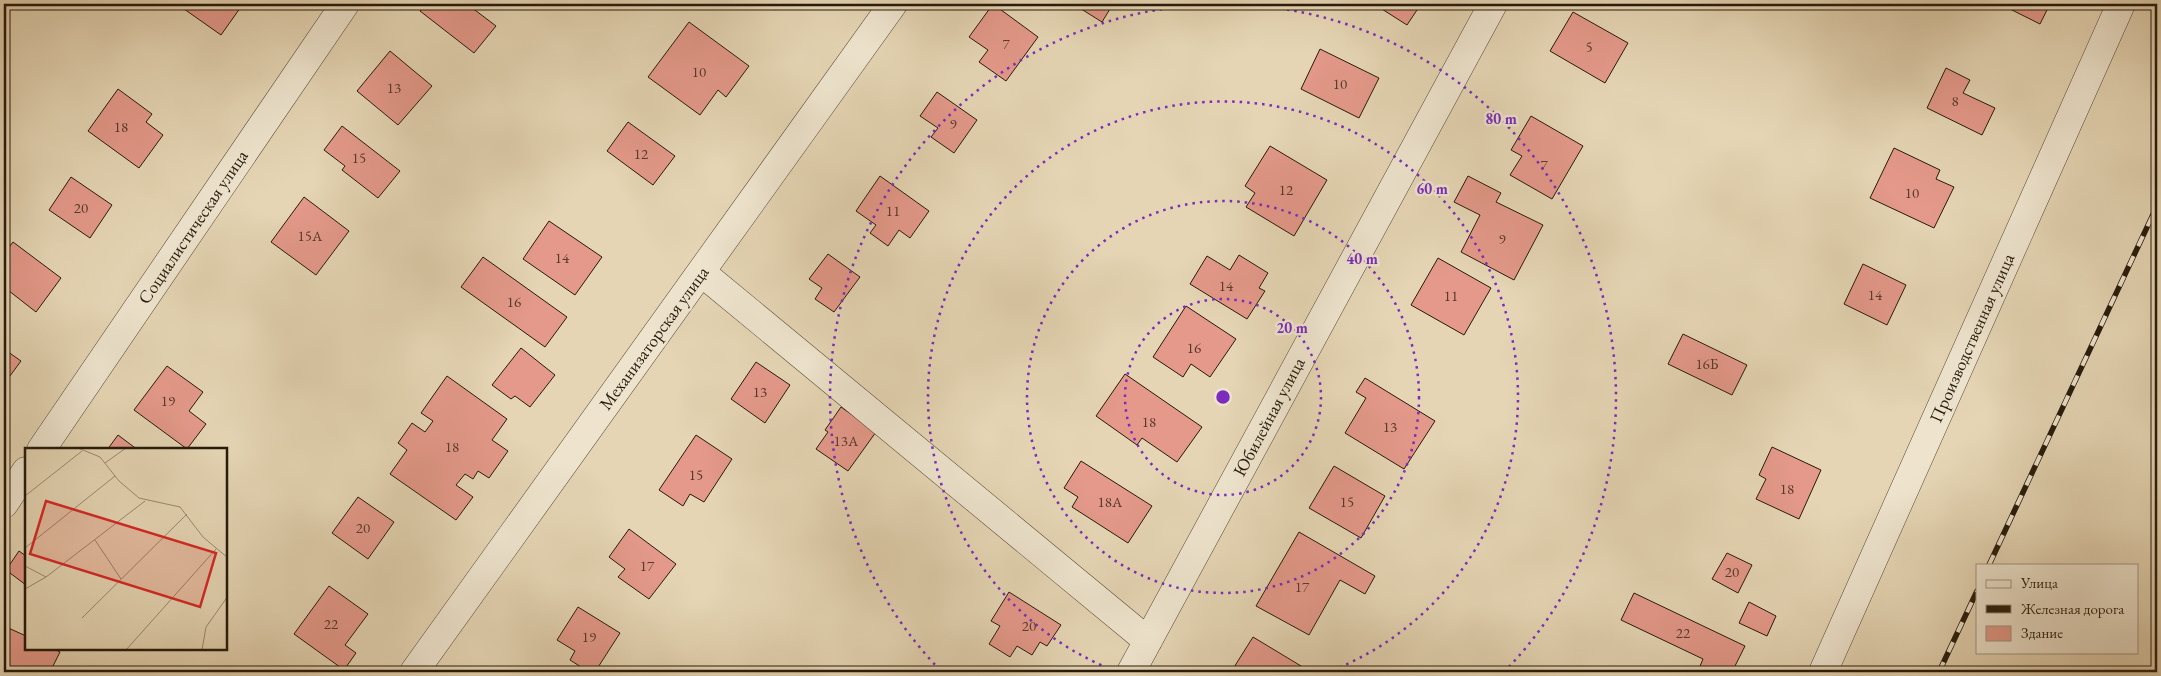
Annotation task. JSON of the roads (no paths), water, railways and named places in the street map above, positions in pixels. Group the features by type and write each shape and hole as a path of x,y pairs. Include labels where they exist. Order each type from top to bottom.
{"street":[{"name":"Социалистическая улица","path":"42,448 345,4"},
{"name":"Механизаторская улица","path":"414,672 893,4"},
{"name":"Юбилейная улица","path":"1132,672 1493,4"},
{"name":"Производственная улица","path":"1823,672 2121,4"},
{"path":"701,272 1148,642"},
{"path":"4,504 25,472"}],"railway":[{"path":"1989,564 2157,206"},
{"path":"1939,672 1976,593"}]}
